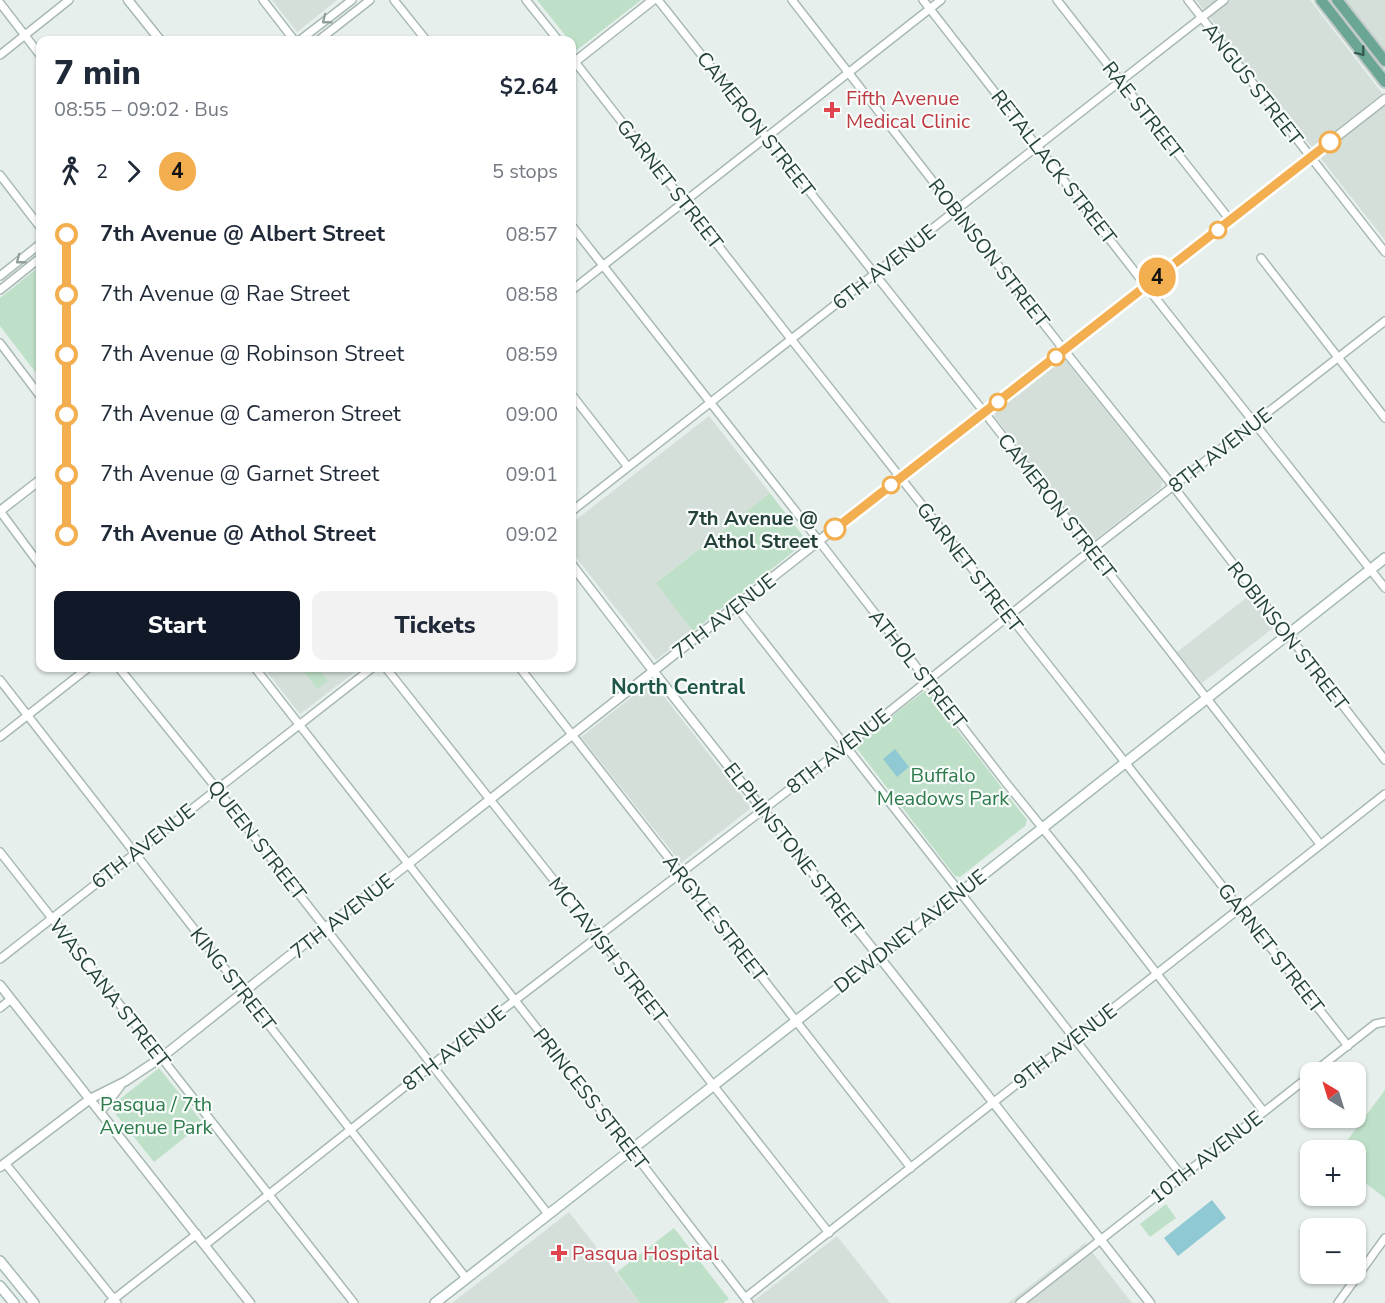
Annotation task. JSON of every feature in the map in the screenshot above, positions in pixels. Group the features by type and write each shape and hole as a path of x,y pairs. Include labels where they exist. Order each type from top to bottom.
{"main road":[{"path":"1321,0 1385,82"},
{"path":"1338,0 1385,61"},
{"name":"DEWDNEY AVENUE","path":"435,1303 1385,558"},
{"path":"0,1261 34,1303"},
{"path":"0,1286 14,1303"}],"street":[{"path":"0,55 69,0"},
{"path":"128,0 157,36"},
{"path":"263,0 291,36"},
{"path":"305,36 352,0"},
{"path":"324,36 370,0"},
{"path":"394,0 423,36"},
{"path":"526,0 555,36"},
{"path":"576,58 653,0"},
{"name":"CAMERON STREET","path":"658,0 984,412 1320,844"},
{"name":"ROBINSON STREET","path":"792,0 1385,760"},
{"name":"RETALLACK STREET","path":"923,0 1385,588"},
{"path":"576,287 941,0"},
{"name":"RAE STREET","path":"1057,0 1230,220"},
{"name":"ANGUS STREET","path":"1188,0 1385,252"},
{"name":"6TH AVENUE","path":"576,508 1224,0"},
{"path":"0,3 36,50"},
{"name":"GARNET STREET","path":"576,66 1348,1046"},
{"name":"7TH AVENUE","path":"2,1164 90,1099 123,1083 162,1058 243,992 1385,99"},
{"path":"0,175 36,221"},
{"name":"ATHOL STREET","path":"576,231 1264,1112"},
{"path":"0,276 36,247"},
{"path":"1261,258 1385,418"},
{"path":"0,290 36,261"},
{"name":"8TH AVENUE","path":"205,1245 514,1001 846,746 1091,550 1385,321"},
{"path":"0,343 36,391"},
{"path":"576,400 628,467"},
{"path":"36,483 0,511 36,560"},
{"name":"ELPHINSTONE STREET","path":"576,570 1150,1303"},
{"path":"736,606 1182,1176"},
{"path":"0,737 83,672"},
{"name":"QUEEN STREET","path":"122,672 217,789 548,1214"},
{"name":"PRINCESS STREET","path":"258,672 747,1301"},
{"name":"6TH AVENUE","path":"0,959 367,672"},
{"name":"MCTAVISH STREET","path":"389,672 830,1233"},
{"name":"ARGYLE STREET","path":"523,672 911,1168"},
{"name":"KING STREET","path":"0,680 466,1278"},
{"name":"9TH AVENUE","path":"747,1301 1156,973 1385,794"},
{"name":"WASCANA STREET","path":"0,852 354,1303"},
{"path":"0,985 250,1303"},
{"path":"0,1008 11,999"},
{"name":"10TH AVENUE","path":"1327,1062 1375,1024 1385,1022"},
{"path":"100,1112 123,1083"},
{"name":"10TH AVENUE","path":"1020,1303 1300,1084"},
{"path":"2,1164 114,1302 197,1234"},
{"path":"1338,1303 1385,1238"}],"shaded area":[{"path":"272,0 337,0 297,32"},
{"path":"1196,0 1310,0 1385,97 1385,240"},
{"path":"1344,0 1385,0 1385,52"},
{"path":"1064,360 1162,481 1161,488 1093,540 995,417 996,411 1058,362"},
{"path":"709,416 770,493 657,582 693,631 656,660 576,557 576,520"},
{"path":"1250,595 1273,624 1272,629 1202,683 1177,652"},
{"path":"267,672 355,672 300,714"},
{"path":"652,681 751,808 681,863 581,737"},
{"name":"Pasqua Hospital","path":"569,1212 640,1303 452,1303"},
{"path":"837,1236 890,1303 751,1303"},
{"path":"1085,1243 1132,1303 1008,1303"}],"green space":[{"path":"537,0 641,0 577,50 576,36 566,36"},
{"path":"36,269 36,373 0,326 0,298"},
{"path":"770,493 807,541 693,631 656,583"},
{"path":"304,672 321,672 328,681 317,689"},
{"name":"Buffalo Meadows Park","path":"927,691 1027,820 1025,826 960,877 955,876 855,746"},
{"name":"Pasqua / 7th Avenue Park","path":"159,1068 203,1123 154,1162 110,1107"},
{"path":"1385,1090 1385,1198 1366,1184 1366,1140 1348,1140 1356,1128 1366,1128 1366,1115"},
{"path":"1166,1204 1176,1218 1150,1237 1140,1224"},
{"path":"674,1228 729,1299 723,1303 640,1303 617,1272"}],"water":[{"path":"895,749 909,767 897,777 883,759"},
{"path":"1212,1200 1226,1218 1178,1256 1164,1238"}],"bus line":[{"name":"4","path":"835,529 1330,142"}],"place":[{"name":"Fifth Avenue Medical Clinic","path":"832,110"},
{"name":"7th Avenue @ Athol Street","path":"835,529"},
{"name":"Pasqua Hospital","path":"559,1253"}],"district":[{"name":"North Central","path":"678,687"}]}
